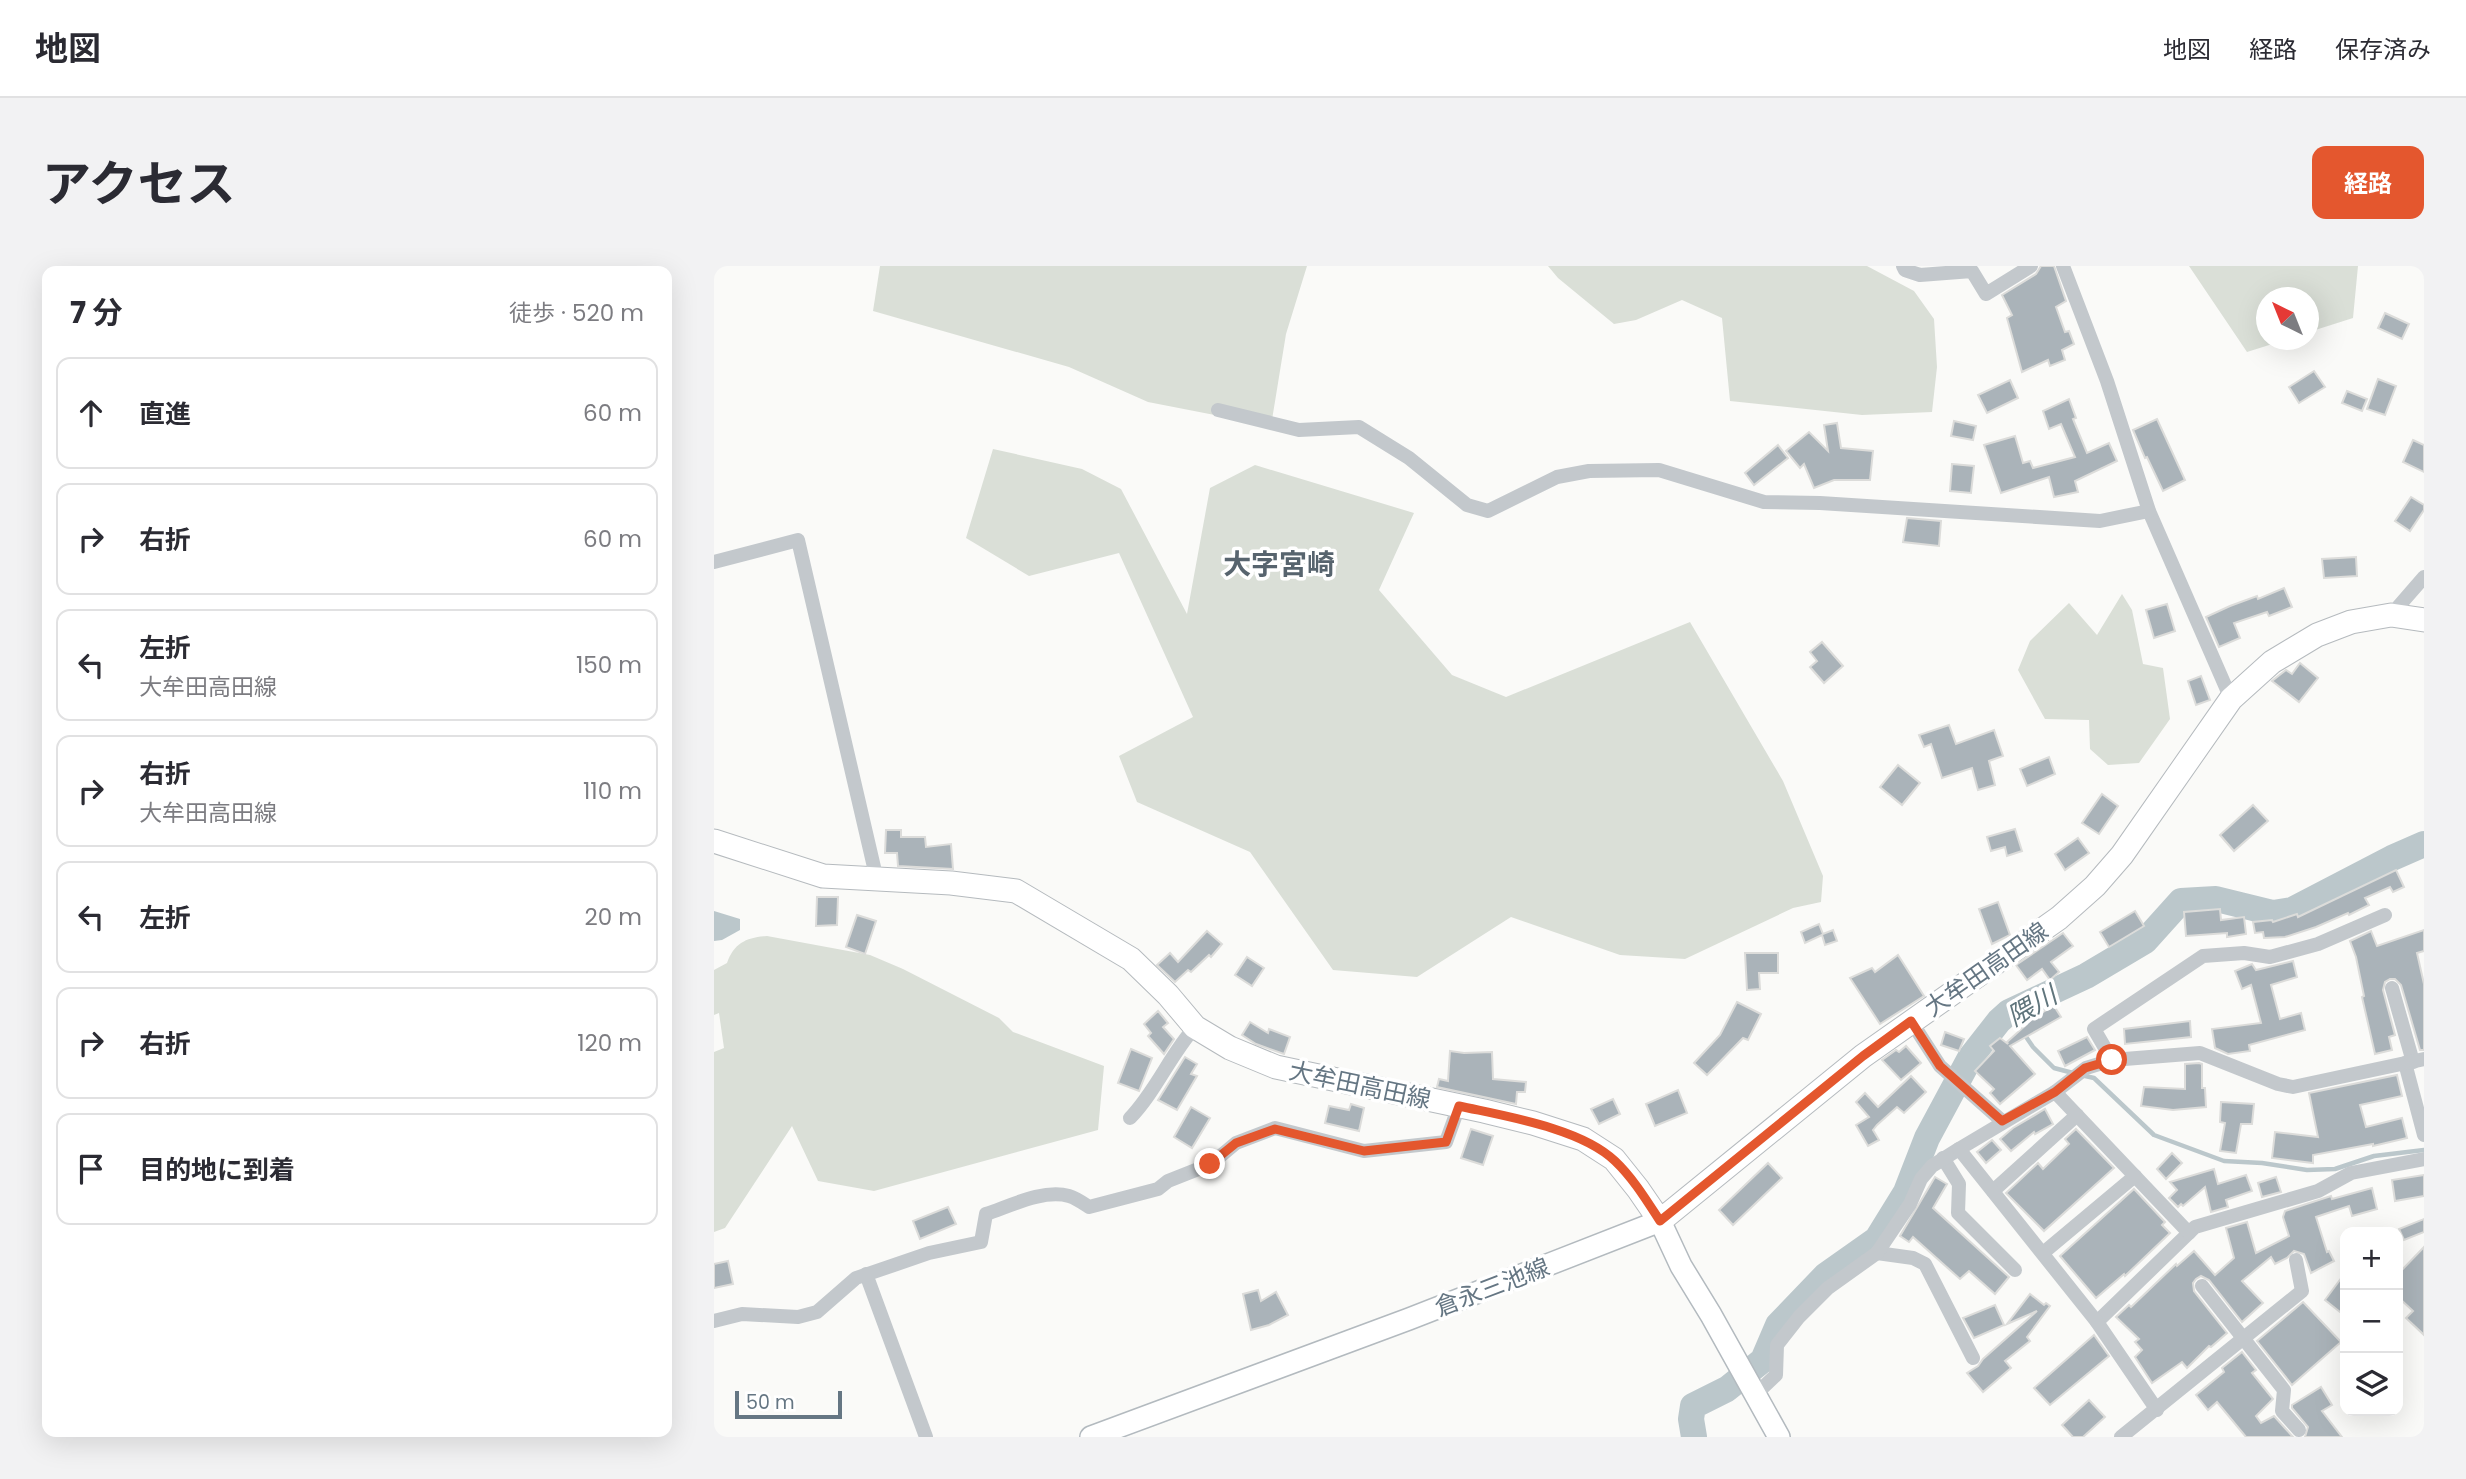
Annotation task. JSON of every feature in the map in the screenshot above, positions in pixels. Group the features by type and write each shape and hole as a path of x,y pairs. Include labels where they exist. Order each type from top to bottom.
{"main road":[{"name":"大牟田高田線","path":"714,841 823,876 970,884 1016,891 1131,959 1168,995 1195,1027 1230,1048 1276,1067 1533,1123 1583,1139 1614,1159 1639,1189 1660,1221 1863,1056 2059,918 2095,886 2122,855 2231,699 2272,662 2317,635 2351,622 2391,615 2424,620"},
{"path":"1660,1221 1681,1266 1779,1437"},
{"name":"倉永三池線","path":"1091,1437 1409,1319 1660,1221"}],"street":[{"path":"1903,266 1905,270 1920,275 1972,271 1986,294 2031,266"},
{"path":"2063,266 2107,381 2149,511 2231,699"},
{"path":"1218,410 1299,430 1359,427 1409,458 1467,505 1488,510 1557,477 1589,471 1659,470 1763,502 1820,503 2100,521 2149,511"},
{"path":"714,562 798,540 877,880"},
{"path":"2391,615 2424,577"},
{"path":"2112,1060 2094,1029 2203,956 2244,953 2270,957 2318,944 2385,915"},
{"path":"2392,988 2414,1061 2424,1135"},
{"path":"1911,1021 1940,1066 2002,1121"},
{"path":"1130,1118 1146,1101 1181,1043 1195,1027"},
{"path":"1756,1394 1776,1375 1777,1345 1799,1317 1828,1288 1877,1253 1910,1204 1921,1179 1932,1166 2002,1121 2055,1092 2078,1074 2112,1060 2200,1053 2278,1084 2293,1087 2414,1061"},
{"path":"2055,1092 2189,1233"},
{"path":"714,1321 742,1314 798,1317 817,1312 856,1278 929,1252 981,1242 986,1214 1042,1196 1071,1196 1089,1207 1158,1189 1168,1181 1210,1164 1236,1143 1275,1129 1364,1151 1446,1142 1459,1106"},
{"path":"1993,1191 2077,1115"},
{"path":"1959,1149 2097,1322 2157,1410"},
{"path":"1943,1158 1959,1184 1958,1213 2015,1270"},
{"path":"2097,1322 2195,1227 2318,1191 2351,1173 2424,1159"},
{"path":"2043,1253 2135,1176"},
{"path":"1877,1253 1913,1258 1925,1265 1973,1358"},
{"path":"2121,1437 2302,1291 2296,1260"},
{"path":"866,1274 926,1437"},
{"path":"2202,1286 2284,1390 2283,1411 2299,1430"}],"shaded area":[{"path":"880,266 1307,266 1286,334 1271,426 1148,402 1069,367 873,311"},
{"path":"1548,266 1867,266 1914,291 1934,319 1937,367 1932,412 1862,415 1730,401 1722,318 1682,300 1636,320 1614,324 1558,278"},
{"path":"2189,266 2358,266 2353,318 2319,329 2319,287 2256,287 2256,349 2247,352"},
{"path":"993,449 1082,469 1121,489 1187,614 1210,488 1255,465 1414,513 1379,590 1452,675 1506,697 1690,622 1783,781 1823,876 1821,902 1793,908 1685,959 1620,955 1511,917 1417,977 1333,970 1250,852 1137,802 1119,756 1193,717 1119,553 1029,576 966,538"},
{"path":"2122,594 2132,610 2143,664 2163,668 2170,719 2139,763 2108,765 2090,749 2089,720 2045,719 2018,670 2030,641 2069,603 2097,635"},
{"path":"714,911 740,919 740,930 722,940 714,941"},
{"path":"767,936 870,955 999,1018 1013,1032 1104,1066 1098,1130 874,1191 818,1181 792,1126 725,1228 714,1232 714,1052 724,1048 719,1013 714,1015 714,970 727,963 733,950 742,942"}],"building":[{"path":"2041,266 2054,266 2066,301 2056,307 2065,332 2069,331 2074,344 2062,350 2065,360 2050,366 2048,360 2022,372 2007,318 2012,315 2002,295 2036,274"},
{"path":"2385,313 2409,324 2402,339 2378,328"},
{"path":"2314,371 2325,387 2299,403 2289,387"},
{"path":"2378,379 2396,386 2385,415 2367,409"},
{"path":"2010,380 2018,398 1987,413 1978,395"},
{"path":"2347,391 2367,399 2362,411 2342,403"},
{"path":"2069,399 2076,418 2073,419 2087,453 2109,443 2117,461 2075,481 2078,492 2054,497 2049,477 2001,493 1984,445 2015,436 2023,463 2030,461 2033,468 2075,457 2061,424 2049,429 2043,411"},
{"path":"2157,419 2185,480 2163,491 2133,430"},
{"path":"1954,421 1976,426 1973,440 1951,436"},
{"path":"1837,423 1841,448 1873,451 1870,480 1834,480 1814,488 1804,464 1800,468 1786,451 1809,432 1828,451 1824,425"},
{"path":"2413,440 2424,445 2424,472 2403,462"},
{"path":"1778,445 1788,458 1754,485 1745,473"},
{"path":"1952,464 1974,466 1971,493 1950,491"},
{"path":"2411,497 2424,505 2424,510 2410,531 2395,521"},
{"path":"1907,518 1941,521 1939,546 1903,542"},
{"path":"2356,557 2357,576 2324,578 2322,559"},
{"path":"2284,588 2292,607 2269,616 2267,612 2234,623 2240,638 2219,647 2206,617"},
{"path":"2167,604 2175,631 2154,638 2146,610"},
{"path":"1822,642 1843,666 1824,683 1810,667 1817,661 1810,652"},
{"path":"2300,663 2318,678 2299,702 2272,681 2286,670 2292,674"},
{"path":"2201,676 2210,700 2196,705 2188,681"},
{"path":"1949,725 1956,744 1994,730 2003,756 1989,761 1995,785 1978,790 1972,768 1942,778 1931,744 1924,747 1919,735"},
{"path":"2049,757 2055,774 2027,786 2020,769"},
{"path":"1898,765 1920,783 1902,805 1880,787"},
{"path":"2102,794 2118,806 2099,834 2082,823"},
{"path":"2253,805 2268,821 2234,851 2220,835"},
{"path":"2015,829 2022,851 2007,856 2005,847 1991,851 1987,837"},
{"path":"886,830 901,830 901,837 925,837 926,847 951,844 953,869 898,866 897,853 885,853"},
{"path":"2078,838 2089,853 2065,870 2055,854"},
{"path":"2396,870 2404,887 2393,892 2390,887 2365,898 2369,905 2349,915 2348,913 2285,937 2264,938 2263,932 2255,933 2253,922 2273,922 2297,914 2298,917"},
{"path":"817,897 838,897 837,925 816,926"},
{"path":"1998,902 2010,935 1992,944 1979,909"},
{"path":"2220,909 2221,920 2244,917 2246,934 2227,937 2227,933 2186,936 2184,912"},
{"path":"2135,911 2144,926 2109,947 2100,932"},
{"path":"857,915 876,921 865,954 846,947"},
{"path":"1819,924 1823,934 1833,930 1837,941 1825,945 1822,935 1805,943 1801,932"},
{"path":"2424,930 2424,951 2417,953 2424,984 2424,1050 2420,1050 2401,985 2395,979 2390,979 2385,982 2383,990 2395,1035 2389,1037 2392,1050 2375,1054 2356,957 2350,941 2371,931 2377,946"},
{"path":"1207,931 1222,944 1211,957 1209,955 1191,972 1188,970 1175,982 1157,965 1170,953 1178,962"},
{"path":"2063,933 2073,946 2051,962 2059,972 2050,980 2042,969 2027,980 2016,965"},
{"path":"1745,953 1778,953 1778,973 1759,973 1760,989 1747,990"},
{"path":"1898,955 1924,996 1880,1024 1850,978 1872,968 1875,972"},
{"path":"1247,957 1264,968 1252,986 1235,975"},
{"path":"2293,961 2297,977 2271,985 2280,1019 2301,1013 2305,1030 2249,1045 2250,1051 2228,1054 2215,1048 2212,1029 2261,1023 2251,985 2242,989 2235,971 2252,964 2256,970"},
{"path":"1737,1002 1761,1014 1748,1040 1743,1038 1707,1075 1694,1063 1720,1035"},
{"path":"2054,1006 2061,1017 2010,1046 2035,1074 2000,1104 1990,1093 1994,1089 1975,1071 1994,1051 1990,1046 2000,1038 2008,1044 2007,1042 2027,1024 2026,1021"},
{"path":"1158,1011 1168,1023 1163,1027 1174,1039 1164,1054 1148,1036 1151,1033 1144,1024"},
{"path":"2190,1021 2191,1037 2125,1044 2124,1029"},
{"path":"1250,1022 1268,1033 1269,1029 1290,1037 1284,1054 1256,1044 1242,1035"},
{"path":"1945,1032 1964,1039 1959,1051 1941,1045"},
{"path":"2087,1037 2095,1050 2065,1066 2058,1051"},
{"path":"1906,1046 1921,1063 1901,1080 1882,1060"},
{"path":"1131,1049 1152,1058 1139,1091 1118,1083"},
{"path":"1450,1051 1492,1052 1493,1079 1526,1082 1525,1092 1517,1092 1516,1104 1437,1087 1439,1079 1448,1081"},
{"path":"1185,1057 1197,1064 1191,1074 1197,1076 1177,1110 1158,1100"},
{"path":"2185,1064 2202,1064 2202,1088 2205,1088 2206,1107 2173,1110 2141,1106 2144,1087 2185,1089"},
{"path":"2397,1075 2402,1096 2360,1105 2366,1127 2402,1118 2407,1138 2313,1155 2313,1163 2272,1158 2275,1132 2318,1137 2309,1093"},
{"path":"1911,1076 1926,1092 1904,1113 1897,1107 1877,1125 1873,1130 1879,1140 1868,1146 1856,1125 1869,1117 1856,1102 1865,1093 1878,1107"},
{"path":"1678,1090 1687,1113 1655,1126 1646,1104"},
{"path":"1613,1099 1620,1114 1599,1124 1591,1109"},
{"path":"2221,1102 2254,1104 2252,1124 2241,1124 2236,1153 2220,1151 2225,1123 2220,1122"},
{"path":"1351,1104 1364,1108 1359,1131 1325,1123 1329,1106 1349,1110"},
{"path":"1191,1107 1210,1118 1192,1148 1174,1137"},
{"path":"2045,1109 2053,1124 2035,1134 2034,1132 2011,1151 2000,1139 2013,1128"},
{"path":"1471,1129 1493,1136 1483,1165 1461,1158"},
{"path":"2076,1129 2114,1168 2044,1231 2006,1193 2038,1163 2043,1169 2069,1144 2065,1139"},
{"path":"1992,1140 2001,1150 1986,1163 1977,1152"},
{"path":"2172,1153 2182,1163 2166,1179 2157,1169"},
{"path":"1768,1163 1782,1178 1733,1225 1719,1210"},
{"path":"2214,1169 2218,1184 2246,1175 2252,1191 2226,1200 2228,1207 2211,1212 2205,1187 2183,1206 2181,1204 2178,1207 2169,1198 2177,1190 2170,1182"},
{"path":"2424,1175 2424,1196 2395,1201 2392,1180"},
{"path":"1935,1177 1947,1184 1933,1208 2009,1277 1995,1294 1969,1271 1960,1279 1913,1237 1909,1242 1900,1236"},
{"path":"2276,1177 2281,1192 2262,1197 2258,1183"},
{"path":"2372,1188 2377,1209 2352,1216 2349,1206 2316,1217 2327,1252 2329,1251 2334,1261 2311,1273 2304,1254 2294,1251 2275,1264 2271,1257 2242,1281 2263,1303 2242,1322 2209,1280 2201,1276 2196,1279 2193,1283 2194,1291 2227,1333 2187,1368 2182,1362 2152,1383 2135,1357 2142,1350 2135,1342 2139,1339 2116,1317 2129,1305 2131,1307 2176,1264 2177,1266 2194,1251 2215,1275 2234,1258 2226,1228 2247,1222 2256,1253 2289,1236 2283,1217 2285,1211 2331,1196 2332,1199"},
{"path":"2134,1189 2165,1222 2162,1225 2170,1233 2125,1276 2124,1274 2096,1298 2060,1256"},
{"path":"948,1207 956,1224 920,1239 913,1221"},
{"path":"2424,1219 2424,1232 2404,1240 2403,1227"},
{"path":"2424,1247 2424,1335 2406,1318 2413,1311 2403,1302 2403,1269"},
{"path":"728,1261 733,1284 714,1288 714,1264"},
{"path":"2340,1280 2340,1312 2325,1300"},
{"path":"1258,1290 1261,1301 1276,1292 1288,1315 1269,1325 1251,1330 1243,1294"},
{"path":"2030,1294 2044,1305 2046,1303 2050,1306 2027,1337 2030,1341 2005,1361 2011,1368 1983,1392 1967,1373 2037,1311 2007,1324"},
{"path":"2303,1302 2340,1343 2292,1385 2257,1341"},
{"path":"1995,1305 2004,1325 1974,1338 1963,1318"},
{"path":"2094,1335 2109,1356 2050,1405 2034,1388"},
{"path":"2242,1352 2256,1370 2252,1373 2273,1399 2256,1416 2261,1423 2274,1416 2293,1437 2246,1437 2217,1402 2208,1410 2196,1395 2224,1372 2222,1368"},
{"path":"2321,1387 2332,1405 2322,1411 2342,1437 2305,1437 2308,1427 2292,1408 2292,1405"},
{"path":"2089,1400 2105,1417 2083,1437 2073,1437 2062,1425"}],"waterway":[{"name":"隈川","path":"1694,1437 1691,1419 1693,1406 1727,1389 1763,1360 1778,1325 1826,1275 1877,1239 1906,1192 1927,1138 1970,1058 2009,1012 2086,976 2145,941 2181,901 2216,899 2273,913 2292,910 2424,844"},
{"path":"2009,1012 2033,1047 2054,1068 2073,1073"},
{"path":"2081,1075 2094,1078 2154,1135 2224,1161 2262,1163 2307,1170 2335,1169 2374,1156 2424,1150"}],"district":[{"name":"大字宮崎","path":"1279,564"}],"route":[{"path":"1210,1164 1236,1143 1275,1129 1364,1151 1446,1142 1459,1106 1533,1123 1583,1139 1614,1159 1639,1189 1660,1221 1863,1056 1911,1021 1940,1066 2002,1121 2055,1092 2085,1068 2112,1060"}]}
